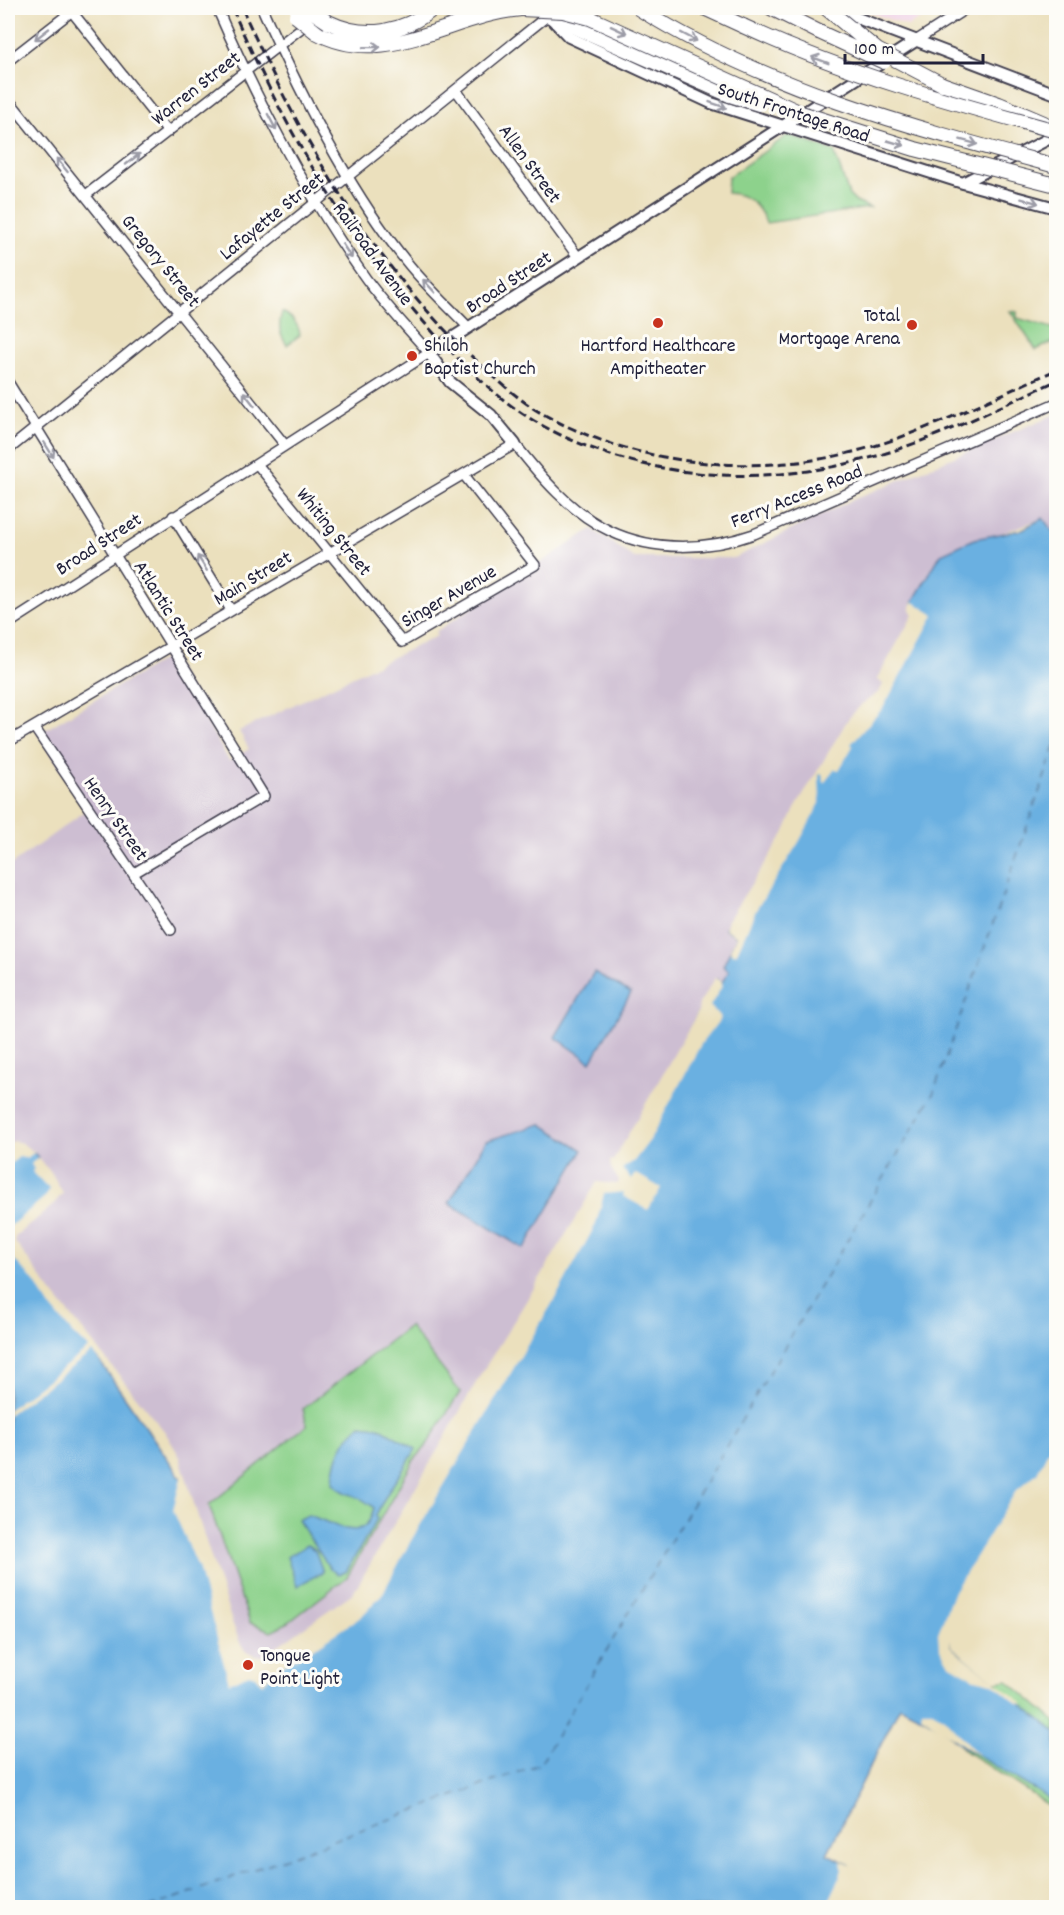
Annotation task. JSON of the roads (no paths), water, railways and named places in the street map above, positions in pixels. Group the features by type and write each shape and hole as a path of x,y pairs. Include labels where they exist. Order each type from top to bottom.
{"highway":[{"path":"297,10 353,32 378,33 411,24 434,8"},
{"path":"638,8 731,58 825,99 890,120 1056,166"},
{"path":"704,8 807,55 872,79 1056,132"},
{"path":"714,8 742,26"},
{"path":"771,8 891,65 999,104 1056,132"},
{"path":"826,8 877,50 942,84"},
{"path":"297,10 316,32 350,45 379,47 398,44 481,16 521,9 563,11 590,18 778,104 850,129"},
{"path":"549,10 730,94 1056,185"}],"main road":[{"path":"831,8 1056,94"},
{"name":"South Frontage Road","path":"549,10 569,37 711,103 963,183 1056,207"},
{"name":"Broad Street","path":"429,353 916,40"},
{"path":"963,183 1056,132"},
{"name":"Ferry Access Road","path":"429,353 450,381 490,415 515,444"}],"street":[{"name":"Railroad Avenue","path":"217,8 244,71 315,202 363,275 429,353"},
{"name":"Railroad Avenue","path":"262,8 348,176 406,261 469,328"},
{"name":"Warren Street","path":"86,195 327,8"},
{"name":"Broad Street","path":"916,40 967,8"},
{"path":"8,61 72,9 168,132"},
{"name":"Lafayette Street","path":"8,450 456,90 549,10"},
{"name":"Allen Street","path":"456,90 578,258"},
{"name":"Gregory Street","path":"8,99 285,445"},
{"name":"Broad Street","path":"8,624 429,353"},
{"name":"Atlantic Street","path":"8,382 264,796 134,873"},
{"name":"Ferry Access Road","path":"515,444 562,498 610,532 655,543 704,547 754,534 1056,403"},
{"name":"Main Street","path":"8,742 515,444"},
{"name":"Whiting Street","path":"257,464 385,622"},
{"name":"Singer Avenue","path":"385,622 402,642 535,565 464,475"},
{"path":"173,516 231,610"},
{"name":"Henry Street","path":"34,727 171,930"}],"water":[{"path":"1043,518 1056,536 1056,1436 1051,1445 1055,1453 1024,1492 948,1626 950,1646 1056,1732 1056,1803 959,1744 940,1727 900,1706 827,1854 850,1865 834,1907 809,1907 803,1904 801,1908 8,1908 8,1149 34,1153 38,1157 36,1160 60,1193 12,1235 12,1243 88,1344 183,1481 229,1622 243,1652 264,1659 355,1595 600,1184 616,1187 622,1180 614,1167 717,979 722,982 729,971 723,966 737,936 725,929 787,836 798,811 840,739 879,695 916,616 912,603 941,554 974,539 1021,530"},
{"path":"594,972 631,993 591,1062 555,1037"},
{"path":"541,1124 583,1150 524,1249 449,1203 486,1141"},
{"path":"360,1425 379,1427 416,1449 384,1499 376,1516 377,1519 346,1572 338,1574 330,1569 298,1520 308,1515 337,1526 356,1530 370,1520 374,1508 333,1483 340,1451 348,1437"},
{"path":"307,1545 315,1550 323,1572 297,1586 287,1557"}],"railway":[{"path":"232,8 297,141 322,184 378,266 409,305 462,363 519,411 568,439 608,454 648,465 690,472 732,475 817,470 884,454 909,445 1056,381"},
{"path":"242,8 315,153 343,199 407,287 442,327 503,385 535,409 575,430 608,443 677,459 749,465 820,459 881,444 941,422 1056,370"}],"place":[{"name":"Hartford Healthcare Ampitheater","path":"658,323"},
{"name":"Total Mortgage Arena","path":"912,325"},
{"name":"Shiloh Baptist Church","path":"412,356"},
{"name":"Tongue Point Light","path":"248,1665"}]}
